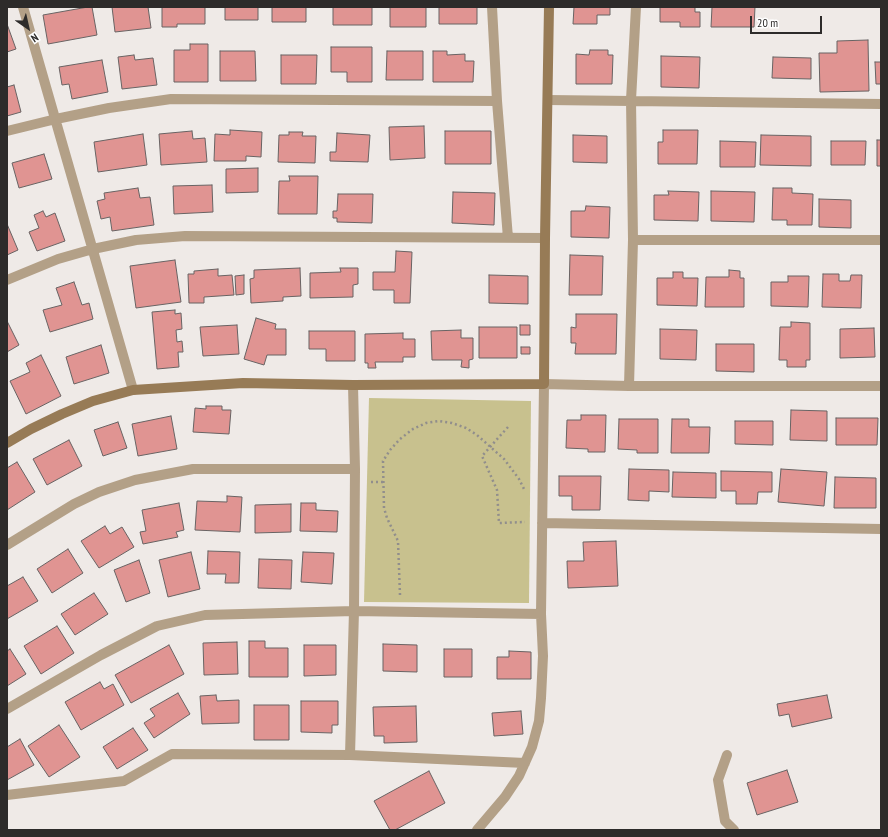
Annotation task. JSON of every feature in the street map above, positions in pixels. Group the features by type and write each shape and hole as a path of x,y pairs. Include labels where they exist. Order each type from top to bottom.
{"street":[{"path":"23,7 94,249 133,390"},
{"path":"492,7 497,101 508,238"},
{"path":"477,830 505,797 519,776 532,747 539,721 543,656 541,614 549,7"},
{"path":"629,386 633,240 631,100 636,7"},
{"path":"7,131 109,108 171,99 497,101"},
{"path":"548,100 881,104"},
{"path":"7,280 58,260 94,249 136,240 185,236 545,238"},
{"path":"633,240 881,240"},
{"path":"7,443 68,411 93,401 133,390 243,383 353,385 544,384 629,386 881,386"},
{"path":"350,755 354,611 353,385"},
{"path":"7,545 74,504 99,492 135,480 193,469 354,469"},
{"path":"542,523 881,528"},
{"path":"7,709 101,655 156,626 205,615 354,611 541,614"},
{"path":"7,795 124,781 172,754 350,755 525,763"},
{"path":"727,755 718,780 725,821 734,830"}],"path":[{"path":"401,612 398,541 384,508 383,461 400,439 413,429 426,423 439,421 452,423 466,428 490,446 504,459 520,479 524,488 524,494"},
{"path":"508,426 482,456 497,490 499,523 524,521 542,523"}],"shaded area":[{"path":"369,398 531,401 529,603 364,602"}],"building":[{"path":"92,7 97,35 48,44 43,15"},
{"path":"112,7 148,7 151,28 115,32"},
{"path":"162,7 205,7 205,24 177,24 177,27 162,27"},
{"path":"225,7 258,7 258,20 225,20"},
{"path":"272,7 306,7 306,22 272,22"},
{"path":"333,7 372,7 372,25 333,25"},
{"path":"390,7 426,7 426,27 390,27"},
{"path":"439,7 477,7 477,24 439,24"},
{"path":"574,7 610,7 610,15 597,15 597,24 573,24"},
{"path":"660,7 695,7 695,12 700,12 700,27 680,27 680,22 660,22"},
{"path":"712,7 755,7 754,27 711,27"},
{"path":"7,24 16,49 7,52"},
{"path":"868,40 869,91 820,92 819,53 837,53 837,41"},
{"path":"190,44 208,44 208,82 174,82 174,50 190,50"},
{"path":"331,47 372,47 372,82 347,82 347,72 331,72"},
{"path":"590,50 608,50 608,55 613,55 612,84 576,84 576,54 589,55"},
{"path":"220,51 255,51 256,81 220,81"},
{"path":"387,51 423,51 423,80 386,80"},
{"path":"433,51 447,51 447,55 465,54 465,61 474,61 473,82 433,82"},
{"path":"134,55 135,60 153,58 157,85 122,89 118,57"},
{"path":"281,55 317,55 316,84 281,84"},
{"path":"661,56 700,57 699,88 661,87"},
{"path":"773,57 811,58 811,79 772,78"},
{"path":"102,60 108,92 72,99 69,84 62,85 59,67"},
{"path":"875,62 881,62 881,84 876,84"},
{"path":"14,85 21,112 7,116 7,87"},
{"path":"424,126 425,158 390,160 389,127"},
{"path":"230,130 262,132 261,157 246,156 246,161 214,161 215,134 230,135"},
{"path":"663,130 698,130 697,164 658,164 658,142 663,142"},
{"path":"192,131 193,139 205,138 207,162 161,165 159,134"},
{"path":"445,131 491,131 491,164 445,164"},
{"path":"289,132 303,132 302,136 316,136 315,163 278,162 279,135 289,135"},
{"path":"337,133 370,135 368,162 330,161 330,152 336,152"},
{"path":"143,134 147,165 98,172 94,142"},
{"path":"573,135 607,136 607,163 573,162"},
{"path":"761,135 811,136 811,166 760,165"},
{"path":"877,140 881,140 881,166 877,166"},
{"path":"720,141 756,142 755,167 720,167"},
{"path":"831,141 866,141 865,165 831,165"},
{"path":"44,154 52,179 19,188 12,163"},
{"path":"258,168 258,192 226,193 226,169"},
{"path":"289,176 318,176 317,214 278,214 279,181 290,181"},
{"path":"212,185 213,212 174,214 173,186"},
{"path":"138,188 140,198 150,197 154,225 112,231 110,217 101,219 97,201 105,199 104,193"},
{"path":"773,188 792,188 792,193 813,194 812,225 787,225 787,220 772,220"},
{"path":"668,191 699,192 698,221 654,220 654,195 669,195"},
{"path":"711,191 755,192 754,222 711,221"},
{"path":"453,192 495,193 494,225 452,223"},
{"path":"338,194 373,194 372,223 337,222 337,218 333,218 333,211 337,211"},
{"path":"819,199 851,200 851,228 819,227"},
{"path":"586,206 610,207 609,238 571,237 571,211 585,211"},
{"path":"43,211 46,217 55,213 65,241 37,251 29,232 39,228 34,215"},
{"path":"7,224 18,250 7,255"},
{"path":"396,251 412,252 410,303 394,303 394,290 373,290 373,272 395,272"},
{"path":"570,255 603,256 602,295 569,295"},
{"path":"175,260 181,302 136,308 130,266"},
{"path":"300,268 301,296 283,297 283,301 251,303 250,279 254,278 254,270"},
{"path":"340,268 358,268 358,284 353,285 353,297 310,298 310,273 341,272"},
{"path":"218,269 218,276 232,275 234,295 204,297 204,303 189,303 188,274 194,274 194,271"},
{"path":"729,270 740,271 740,278 744,278 744,307 705,307 706,277 729,277"},
{"path":"673,272 683,272 683,278 698,278 697,306 657,305 657,278 673,278"},
{"path":"823,274 839,274 839,281 850,281 851,275 862,275 861,308 822,307"},
{"path":"244,275 244,294 236,295 235,276"},
{"path":"489,275 528,276 528,304 489,303"},
{"path":"788,276 809,276 808,307 771,306 771,282 788,282"},
{"path":"74,282 82,305 89,303 93,319 50,332 43,310 62,305 56,288"},
{"path":"175,310 175,314 181,313 182,329 176,330 177,342 182,341 183,352 178,352 179,367 157,369 152,312"},
{"path":"576,314 617,314 616,354 575,354 576,343 571,343 571,327 576,328"},
{"path":"256,318 276,324 275,329 286,329 286,355 267,355 264,365 244,359"},
{"path":"7,321 19,345 7,352"},
{"path":"791,322 810,323 810,360 806,360 806,367 787,367 787,360 779,360 780,327 791,327"},
{"path":"237,325 239,354 203,356 200,327"},
{"path":"520,325 530,325 530,335 520,335"},
{"path":"479,327 517,327 517,358 479,358"},
{"path":"874,328 875,357 840,358 840,329"},
{"path":"660,329 697,330 696,360 660,359"},
{"path":"461,330 461,338 473,338 473,359 469,360 469,368 461,367 462,360 432,360 431,331"},
{"path":"309,331 355,331 355,361 326,361 326,349 309,349"},
{"path":"403,333 403,339 415,339 415,357 403,357 403,362 375,362 376,368 368,368 368,363 365,363 365,334"},
{"path":"716,344 754,344 754,372 716,371"},
{"path":"101,345 109,373 74,384 66,357"},
{"path":"521,347 530,347 530,354 521,354"},
{"path":"41,355 61,396 26,414 10,381 30,372 26,363"},
{"path":"206,406 222,406 222,410 231,410 229,434 193,432 195,408 206,409"},
{"path":"791,410 827,411 827,441 790,440"},
{"path":"581,415 606,415 605,452 588,452 588,449 566,448 567,420 581,420"},
{"path":"171,416 177,449 138,456 132,424"},
{"path":"836,418 878,418 877,445 836,445"},
{"path":"619,419 658,419 658,453 637,453 637,450 618,449"},
{"path":"672,419 689,419 689,427 710,427 709,453 671,453"},
{"path":"735,421 773,421 773,445 735,444"},
{"path":"118,422 127,448 103,456 94,430"},
{"path":"69,440 82,466 47,485 33,459"},
{"path":"17,462 35,492 7,510 7,468"},
{"path":"629,469 669,470 669,492 649,491 649,501 628,500"},
{"path":"781,469 827,472 824,506 778,502"},
{"path":"721,471 772,472 772,492 758,492 757,504 736,504 736,491 721,491"},
{"path":"673,472 716,473 716,498 672,497"},
{"path":"559,476 601,476 600,510 572,510 572,496 559,496"},
{"path":"835,477 876,478 876,508 834,508"},
{"path":"227,496 242,497 240,532 195,530 197,501 227,502"},
{"path":"179,503 184,530 176,532 178,537 143,544 140,532 146,531 142,510"},
{"path":"301,503 316,503 316,510 338,511 337,532 300,531"},
{"path":"291,504 291,532 255,533 255,505"},
{"path":"105,526 110,534 122,527 134,547 99,568 81,541"},
{"path":"616,541 618,586 568,588 567,561 584,561 583,542"},
{"path":"68,549 83,573 52,593 37,569"},
{"path":"208,551 240,552 239,583 225,583 226,574 207,574"},
{"path":"191,552 200,589 168,597 159,560"},
{"path":"303,552 334,553 332,584 301,582"},
{"path":"259,559 292,560 291,589 258,588"},
{"path":"139,560 150,593 126,602 114,570"},
{"path":"23,577 38,601 7,619 7,586"},
{"path":"94,593 108,614 75,635 61,614"},
{"path":"57,626 74,653 41,674 24,646"},
{"path":"249,641 265,641 265,648 288,648 288,677 249,677"},
{"path":"237,642 238,674 204,675 203,643"},
{"path":"383,644 417,645 417,672 383,671"},
{"path":"169,645 184,674 131,703 115,675"},
{"path":"304,645 336,645 336,675 304,676"},
{"path":"10,649 26,674 7,686 7,651"},
{"path":"444,649 472,649 472,677 444,677"},
{"path":"509,651 531,652 531,679 497,679 497,657 509,657"},
{"path":"100,682 104,689 113,684 124,705 81,730 65,702"},
{"path":"178,693 190,714 154,738 144,723 155,716 150,709"},
{"path":"216,695 217,701 239,700 239,723 202,724 200,696"},
{"path":"827,695 832,718 792,727 789,714 779,716 777,704"},
{"path":"301,701 338,701 338,725 332,725 332,733 301,732"},
{"path":"254,705 289,705 289,740 254,740"},
{"path":"416,706 417,742 384,743 384,736 374,736 373,707"},
{"path":"521,711 523,734 494,736 492,713"},
{"path":"59,725 80,757 49,777 28,746"},
{"path":"133,728 148,750 117,769 103,747"},
{"path":"20,739 34,765 7,780 7,747"},
{"path":"787,770 798,802 757,815 747,783"},
{"path":"429,771 445,803 395,830 390,830 374,801"}]}
